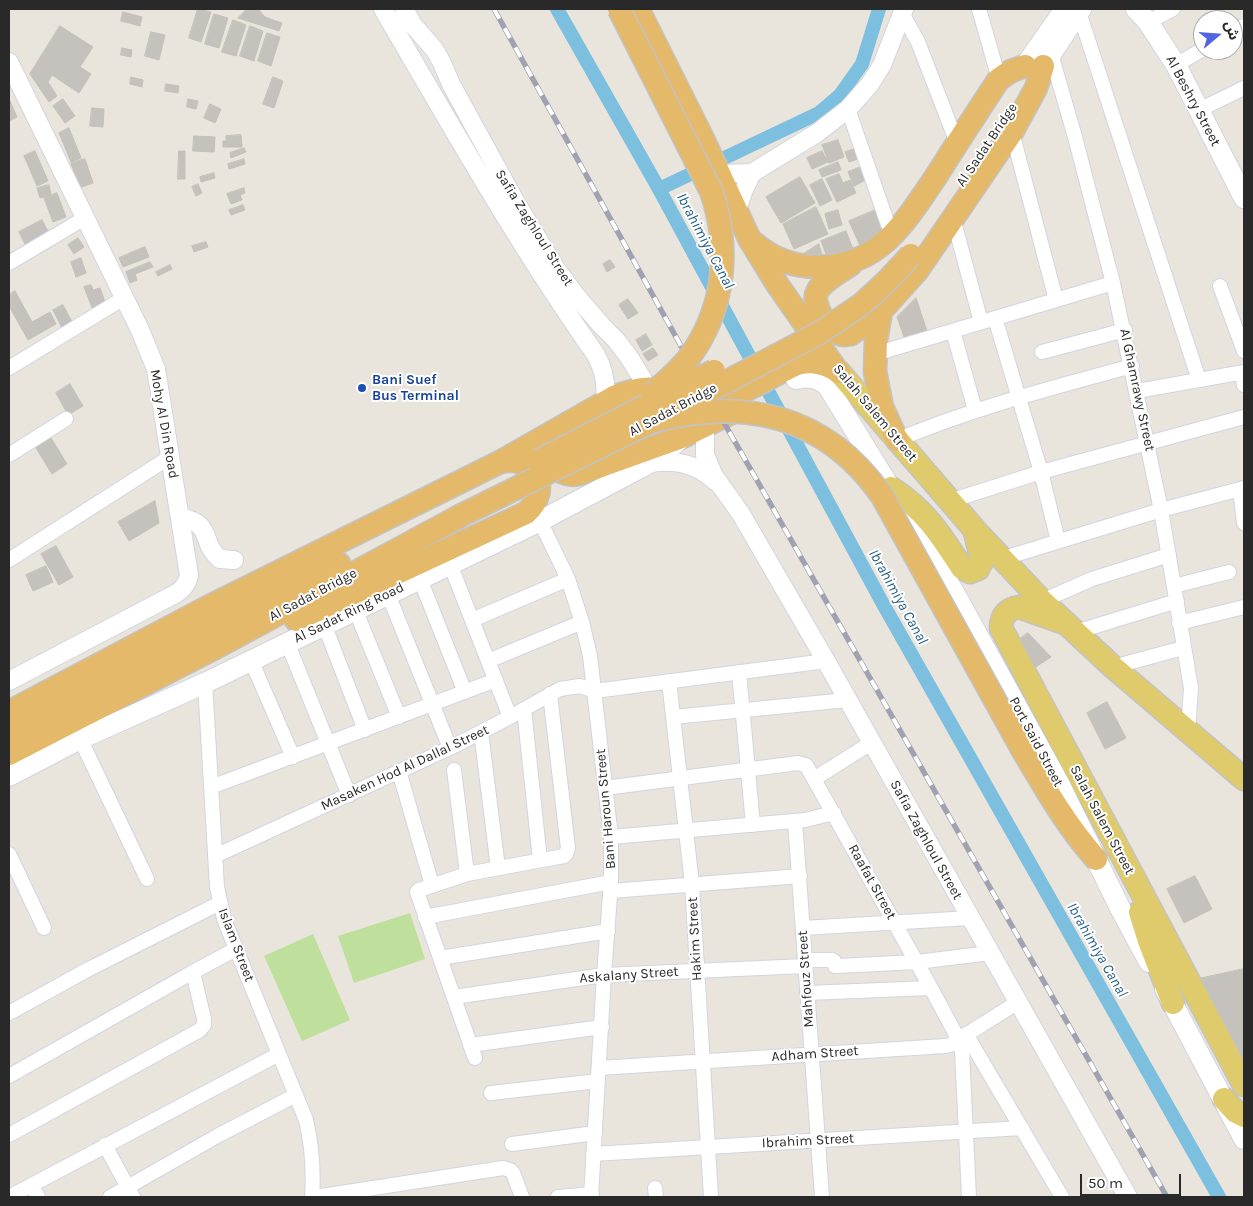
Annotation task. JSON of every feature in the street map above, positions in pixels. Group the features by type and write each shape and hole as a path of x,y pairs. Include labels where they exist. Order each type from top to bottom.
{"highway":[{"name":"Al Sadat Bridge","path":"620,9 711,191 720,221 723,252 720,284 712,317 701,339 687,360 670,378 640,418"},
{"name":"Salah Salem Street","path":"638,9 720,174 750,240 777,284 839,372"},
{"name":"Al Sadat Bridge","path":"210,641 456,511 640,418 824,314 858,289 901,245 930,204 1040,62"},
{"path":"1040,62 1040,78 1032,98 1012,132 917,270 882,311 851,334 846,336 835,331 818,311 815,298 821,286 857,260 872,252 901,245 921,198 999,79 1011,71 1040,62"},
{"path":"750,240 774,257 799,266 828,267 857,260"},
{"path":"882,311 874,354 876,381 882,407 897,440"},
{"path":"556,430 550,442 549,455 555,466 564,474 570,476 580,474 682,437 704,426 744,398 792,373 797,364 814,362 839,372"},
{"path":"9,712 216,603 500,462 605,402 630,390 647,387 665,389 700,399 711,400 744,398"},
{"path":"640,418 701,412 748,412 788,421 807,428 841,450 871,479 1056,808 1096,859"},
{"path":"450,564 530,519 538,497 539,487 537,478 532,470 524,464 515,461 500,462"},
{"path":"9,733 210,641 252,637 288,624 530,519"},
{"name":"Al Sadat Ring Road","path":"9,754 76,731 210,641"}],"main road":[{"path":"1040,62 1075,10"},
{"path":"1040,62 1075,10"},
{"name":"Al Beshry Street","path":"1142,15 1176,65 1199,110 1239,176 1244,198"},
{"name":"Salah Salem Street","path":"839,372 975,530 1042,601 1113,667 1244,779"},
{"name":"Port Said Street","path":"792,373 812,377 827,385 954,592 1059,783 1142,948 1244,1139"},
{"path":"530,519 650,463 668,451 682,437"},
{"path":"891,488 916,506 927,517 962,568 970,572 978,568 982,561 975,530"},
{"name":"Al Sadat Ring Road","path":"9,776 76,731 205,683 450,564"},
{"name":"Salah Salem Street","path":"1072,628 1019,607 1011,608 1001,620 1001,628 1244,1085"},
{"path":"1132,877 1149,941 1173,1003"},
{"path":"1224,1099 1236,1112 1244,1116"}],"street":[{"name":"Safia Zaghloul Street","path":"383,9 556,297 600,362 605,381 605,402"},
{"name":"Safia Zaghloul Street","path":"404,9 441,61 452,86 515,201 556,269 598,322 630,357 647,387 682,437"},
{"path":"979,9 999,79"},
{"path":"1142,15 1173,9"},
{"path":"1075,10 1199,380"},
{"path":"720,174 752,173 817,133 848,109 876,75 887,55 903,11"},
{"path":"903,11 918,42 958,143"},
{"path":"421,75 427,78 431,77 434,72 427,42"},
{"path":"1176,65 1193,55"},
{"name":"Mohy Al Din Road","path":"9,62 140,330 156,369 190,576 188,583 183,589 9,681"},
{"name":"Al Ghamrawy Street","path":"1040,62 1076,137 1132,366 1161,510 1191,688 1188,732"},
{"path":"1199,110 1244,88"},
{"path":"848,109 901,245"},
{"path":"1012,132 1056,300"},
{"path":"736,212 752,173"},
{"path":"9,263 85,218"},
{"path":"953,218 981,322"},
{"path":"874,354 1113,283"},
{"path":"1220,286 1244,351"},
{"path":"9,368 124,298"},
{"path":"995,318 1041,472 1058,541"},
{"path":"598,322 612,353 607,362 600,362"},
{"path":"1042,352 1124,330"},
{"path":"953,331 975,410"},
{"path":"897,440 933,424 975,410 1132,366"},
{"path":"1137,391 1199,380 1243,377"},
{"path":"950,501 1041,472 1244,417"},
{"path":"9,455 66,419"},
{"name":"Safia Zaghloul Street","path":"704,426 705,455 714,476 741,514 826,661 1128,1197"},
{"path":"9,560 170,457"},
{"name":"Safia Zaghloul Street","path":"650,463 672,461 683,463 703,472 720,486"},
{"path":"1001,559 1161,510 1242,489 1244,523"},
{"path":"180,517 191,519 202,526 206,532 210,549 220,559 234,560"},
{"name":"Bani Haroun Street","path":"530,519 550,540 568,579 582,622 590,656 611,838 611,887 591,1195"},
{"path":"1042,601 1092,579 1169,555"},
{"path":"450,564 510,717"},
{"path":"1174,586 1229,572"},
{"path":"420,579 465,692"},
{"path":"472,620 568,579"},
{"path":"388,594 450,748"},
{"path":"1072,628 1177,601"},
{"path":"1179,623 1244,607"},
{"path":"356,609 399,717"},
{"path":"488,661 582,622"},
{"path":"324,624 365,730"},
{"path":"286,642 348,795"},
{"path":"1113,667 1183,648"},
{"path":"251,660 293,757"},
{"name":"Masaken Hod Al Dallal Street","path":"215,856 450,748 560,689 580,686 594,690 826,661"},
{"path":"740,672 753,825"},
{"path":"211,787 496,680"},
{"name":"Hakim Street","path":"669,681 692,884 711,1197"},
{"name":"Islam Street","path":"205,683 215,856 220,903 224,919 306,1120 312,1147 314,1197"},
{"path":"475,1058 417,892 432,885 467,874 564,856 568,851 550,694"},
{"path":"674,718 847,700"},
{"path":"524,709 540,860"},
{"path":"76,731 147,879"},
{"path":"481,732 498,868"},
{"path":"814,779 871,743"},
{"name":"Raafat Street","path":"605,788 801,763 806,766 931,988 962,1037 970,1197"},
{"path":"454,770 467,874"},
{"path":"399,771 432,885"},
{"path":"611,838 815,819 834,813"},
{"name":"Mahfouz Street","path":"795,821 822,1197"},
{"path":"9,854 44,928"},
{"path":"425,917 611,887 692,884 800,876"},
{"path":"9,1013 87,970 220,903"},
{"path":"803,928 896,924 970,918"},
{"path":"440,958 608,931"},
{"path":"9,1076 236,949"},
{"path":"917,962 990,953"},
{"name":"Askalany Street","path":"454,996 604,975 697,971 832,960 836,966 917,962"},
{"path":"9,1135 200,1030 204,1026 204,1019 193,972"},
{"path":"807,993 931,988"},
{"name":"Adham Street","path":"491,1093 599,1074 702,1061 945,1046 1018,1002"},
{"path":"470,1045 602,1027"},
{"path":"962,1037 1022,1128 1062,1197"},
{"path":"9,1197 279,1054"},
{"path":"110,1197 130,1192 219,1136 296,1095"},
{"name":"Ibrahim Street","path":"594,1154 1022,1128"},
{"path":"512,1144 595,1133"},
{"path":"105,1145 130,1192"},
{"path":"314,1197 503,1168 513,1173 522,1197"},
{"path":"31,1185 38,1197"},
{"path":"558,1197 591,1195"}],"green space":[{"path":"410,913 425,959 354,983 338,936"},
{"path":"313,934 350,1020 302,1041 264,956"}],"building":[{"path":"198,9 211,12 201,42 189,38"},
{"path":"247,9 258,9 265,17 282,23 279,31 238,18"},
{"path":"123,12 142,17 140,26 121,21"},
{"path":"214,14 228,18 219,48 205,44"},
{"path":"233,20 246,25 236,56 222,52"},
{"path":"60,26 93,47 80,67 91,74 79,93 52,75 48,82 57,96 49,102 30,74"},
{"path":"250,26 263,31 254,61 240,56"},
{"path":"151,32 165,35 159,60 145,56"},
{"path":"267,33 280,37 271,66 258,61"},
{"path":"122,48 132,50 131,57 121,55"},
{"path":"131,77 143,80 142,87 130,84"},
{"path":"273,77 283,81 274,108 263,104"},
{"path":"166,84 179,86 178,93 165,91"},
{"path":"63,99 75,116 65,123 53,106"},
{"path":"188,99 198,101 196,109 187,107"},
{"path":"9,101 17,117 9,121"},
{"path":"210,104 221,109 215,123 204,118"},
{"path":"92,108 104,109 103,127 90,126"},
{"path":"69,128 81,158 71,162 59,133"},
{"path":"241,135 242,147 223,147 223,141 226,141 226,136"},
{"path":"194,136 215,137 214,152 193,151"},
{"path":"838,140 844,157 829,163 822,145"},
{"path":"244,148 246,152 231,158 230,153"},
{"path":"855,149 858,159 849,162 845,152"},
{"path":"35,151 48,181 37,186 24,156"},
{"path":"179,151 185,151 185,179 178,179"},
{"path":"822,151 828,162 812,169 807,158"},
{"path":"85,159 93,183 79,188 71,163"},
{"path":"244,159 245,164 229,169 228,164"},
{"path":"838,162 841,170 822,177 819,170"},
{"path":"861,167 866,180 854,186 848,172"},
{"path":"214,173 215,178 201,182 200,177"},
{"path":"839,174 843,183 850,180 856,193 837,202 826,179"},
{"path":"800,177 815,203 781,223 766,197"},
{"path":"822,179 832,200 820,206 810,185"},
{"path":"198,184 202,193 196,196 192,187"},
{"path":"49,185 51,195 40,198 37,188"},
{"path":"244,188 245,193 240,195 242,200 231,204 227,194"},
{"path":"57,193 66,217 53,222 44,198"},
{"path":"243,205 245,210 231,215 229,210"},
{"path":"816,207 828,234 794,249 783,224"},
{"path":"878,209 894,245 869,266 849,221"},
{"path":"838,210 842,225 829,229 825,214"},
{"path":"42,220 55,244 31,256 19,232"},
{"path":"846,231 857,259 832,270 821,241"},
{"path":"78,238 84,247 74,254 68,245"},
{"path":"206,242 208,247 194,252 192,246"},
{"path":"819,244 824,263 800,256"},
{"path":"145,247 149,257 123,267 119,258"},
{"path":"81,258 86,273 76,277 71,262"},
{"path":"610,260 615,267 607,272 603,264"},
{"path":"150,262 153,267 135,274 137,280 130,283 126,272"},
{"path":"170,265 172,269 158,276 156,272"},
{"path":"91,285 93,290 100,288 106,305 93,310 84,287"},
{"path":"15,291 32,322 50,312 56,324 28,340 9,306 9,295"},
{"path":"916,298 930,340 908,348 897,317"},
{"path":"628,299 638,313 628,319 619,305"},
{"path":"63,305 72,322 62,328 53,310"},
{"path":"646,334 652,345 642,351 636,340"},
{"path":"653,348 658,355 648,361 643,354"},
{"path":"70,384 83,406 68,415 56,393"},
{"path":"48,433 67,464 52,474 33,443"},
{"path":"155,501 159,523 129,541 118,522"},
{"path":"56,546 73,577 59,585 41,554"},
{"path":"46,566 53,582 33,591 26,575"},
{"path":"1028,633 1051,657 1031,670 1014,643"},
{"path":"1107,702 1126,738 1105,749 1087,713"},
{"path":"1195,876 1212,909 1184,923 1167,889"},
{"path":"1244,969 1244,1071 1198,979"}],"waterway":[{"name":"Ibrahimiya Canal","path":"557,9 659,189 883,604 1219,1197"},
{"path":"659,189 819,113 840,95 862,64 879,9"}],"railway":[{"path":"494,9 711,400 1167,1197"}],"place":[{"name":"Bani Suef Bus Terminal","path":"362,388"}]}
